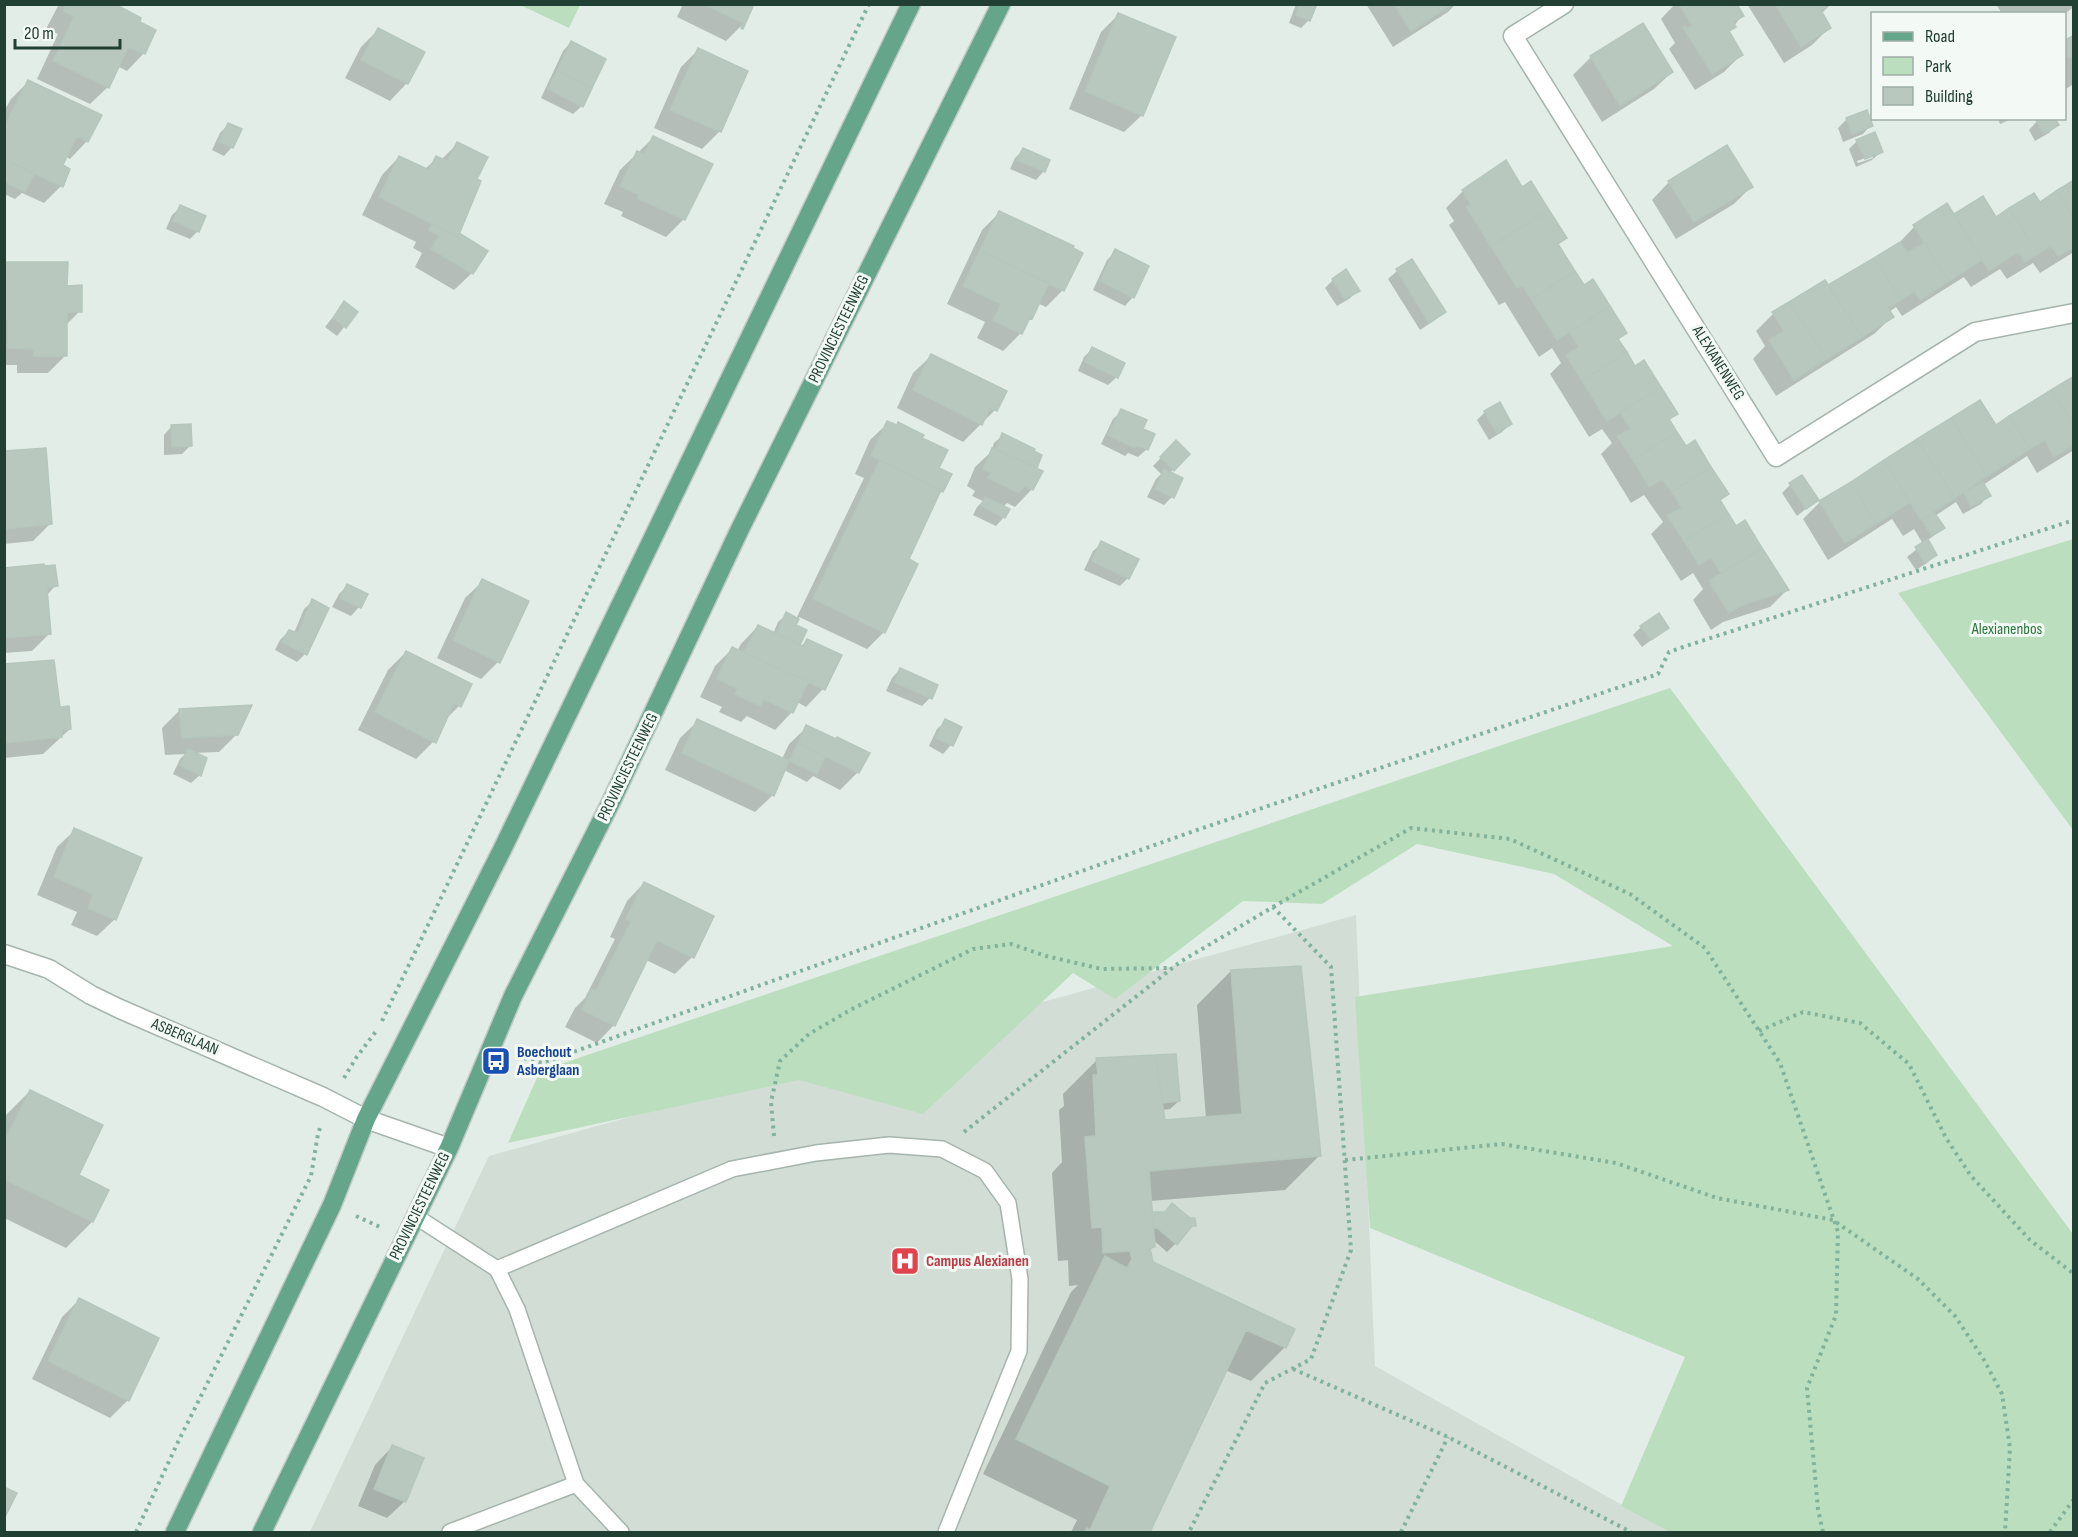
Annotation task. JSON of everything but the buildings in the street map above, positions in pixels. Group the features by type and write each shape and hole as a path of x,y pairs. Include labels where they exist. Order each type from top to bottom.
{"main road":[{"path":"175,1533 332,1205 366,1119 507,840 911,4"},
{"name":"PROVINCIESTEENWEG","path":"262,1533 448,1148 513,996 611,802 739,531 1001,4"}],"street":[{"name":"ALEXIANENWEG","path":"1564,4 1513,36 1776,457 1975,332 2073,313"},
{"name":"ASBERGLAAN","path":"4,954 49,969 91,995 120,1009 331,1101 366,1119 448,1148"}],"lane":[{"path":"497,1269 732,1169 816,1153 889,1145 942,1149 985,1171 1008,1203 1020,1279 1019,1351 946,1533"},
{"path":"415,1216 497,1269 517,1309 576,1484 621,1533"},
{"path":"450,1533 576,1484"}],"path":[{"path":"136,1533 178,1442 311,1176 318,1134 331,1101 356,1058 377,1032 869,4"},
{"path":"491,1049 542,1063 1186,834 1658,674 1669,652 1683,647 2073,520"},
{"path":"942,1149 1172,969 1273,907 1411,828 1510,839 1630,894 1706,948 1780,1064 1838,1232 1836,1315 1807,1388 1818,1509 1823,1533"},
{"path":"1189,1533 1265,1383 1311,1359 1352,1250 1332,967 1273,907"},
{"path":"779,1160 772,1129 771,1102 780,1060 809,1034 854,1008 935,967 973,949 1011,944 1046,956 1102,969 1172,969"},
{"path":"1759,1031 1803,1012 1860,1023 1909,1064 1946,1138 1971,1176 2030,1240 2073,1274"},
{"path":"1345,1160 1502,1144 1616,1163 1718,1198 1833,1220 1918,1279 1955,1316 1984,1360 2002,1394 2010,1448 2005,1533"},
{"path":"1292,1369 1448,1437 1631,1533"},
{"path":"1401,1533 1448,1437"},
{"path":"2050,1533 2073,1499"}],"shaded area":[{"name":"Campus Alexianen","path":"1356,915 1375,1366 1670,1532 310,1532 489,1156"}],"green space":[{"path":"520,5 580,5 569,28"},
{"name":"Alexianenbos","path":"2074,539 2073,830 1898,593"},
{"path":"1670,688 2073,1234 2073,1532 1670,1532 1621,1506 1685,1357 1370,1228 1355,997 1673,946 1554,874 1417,844 1322,904 1243,901 1115,999 1073,973 923,1114 799,1080 508,1143 540,1071"}],"place":[{"name":"Boechout Asberglaan","path":"496,1061"},
{"name":"Campus Alexianen","path":"905,1261"}]}
